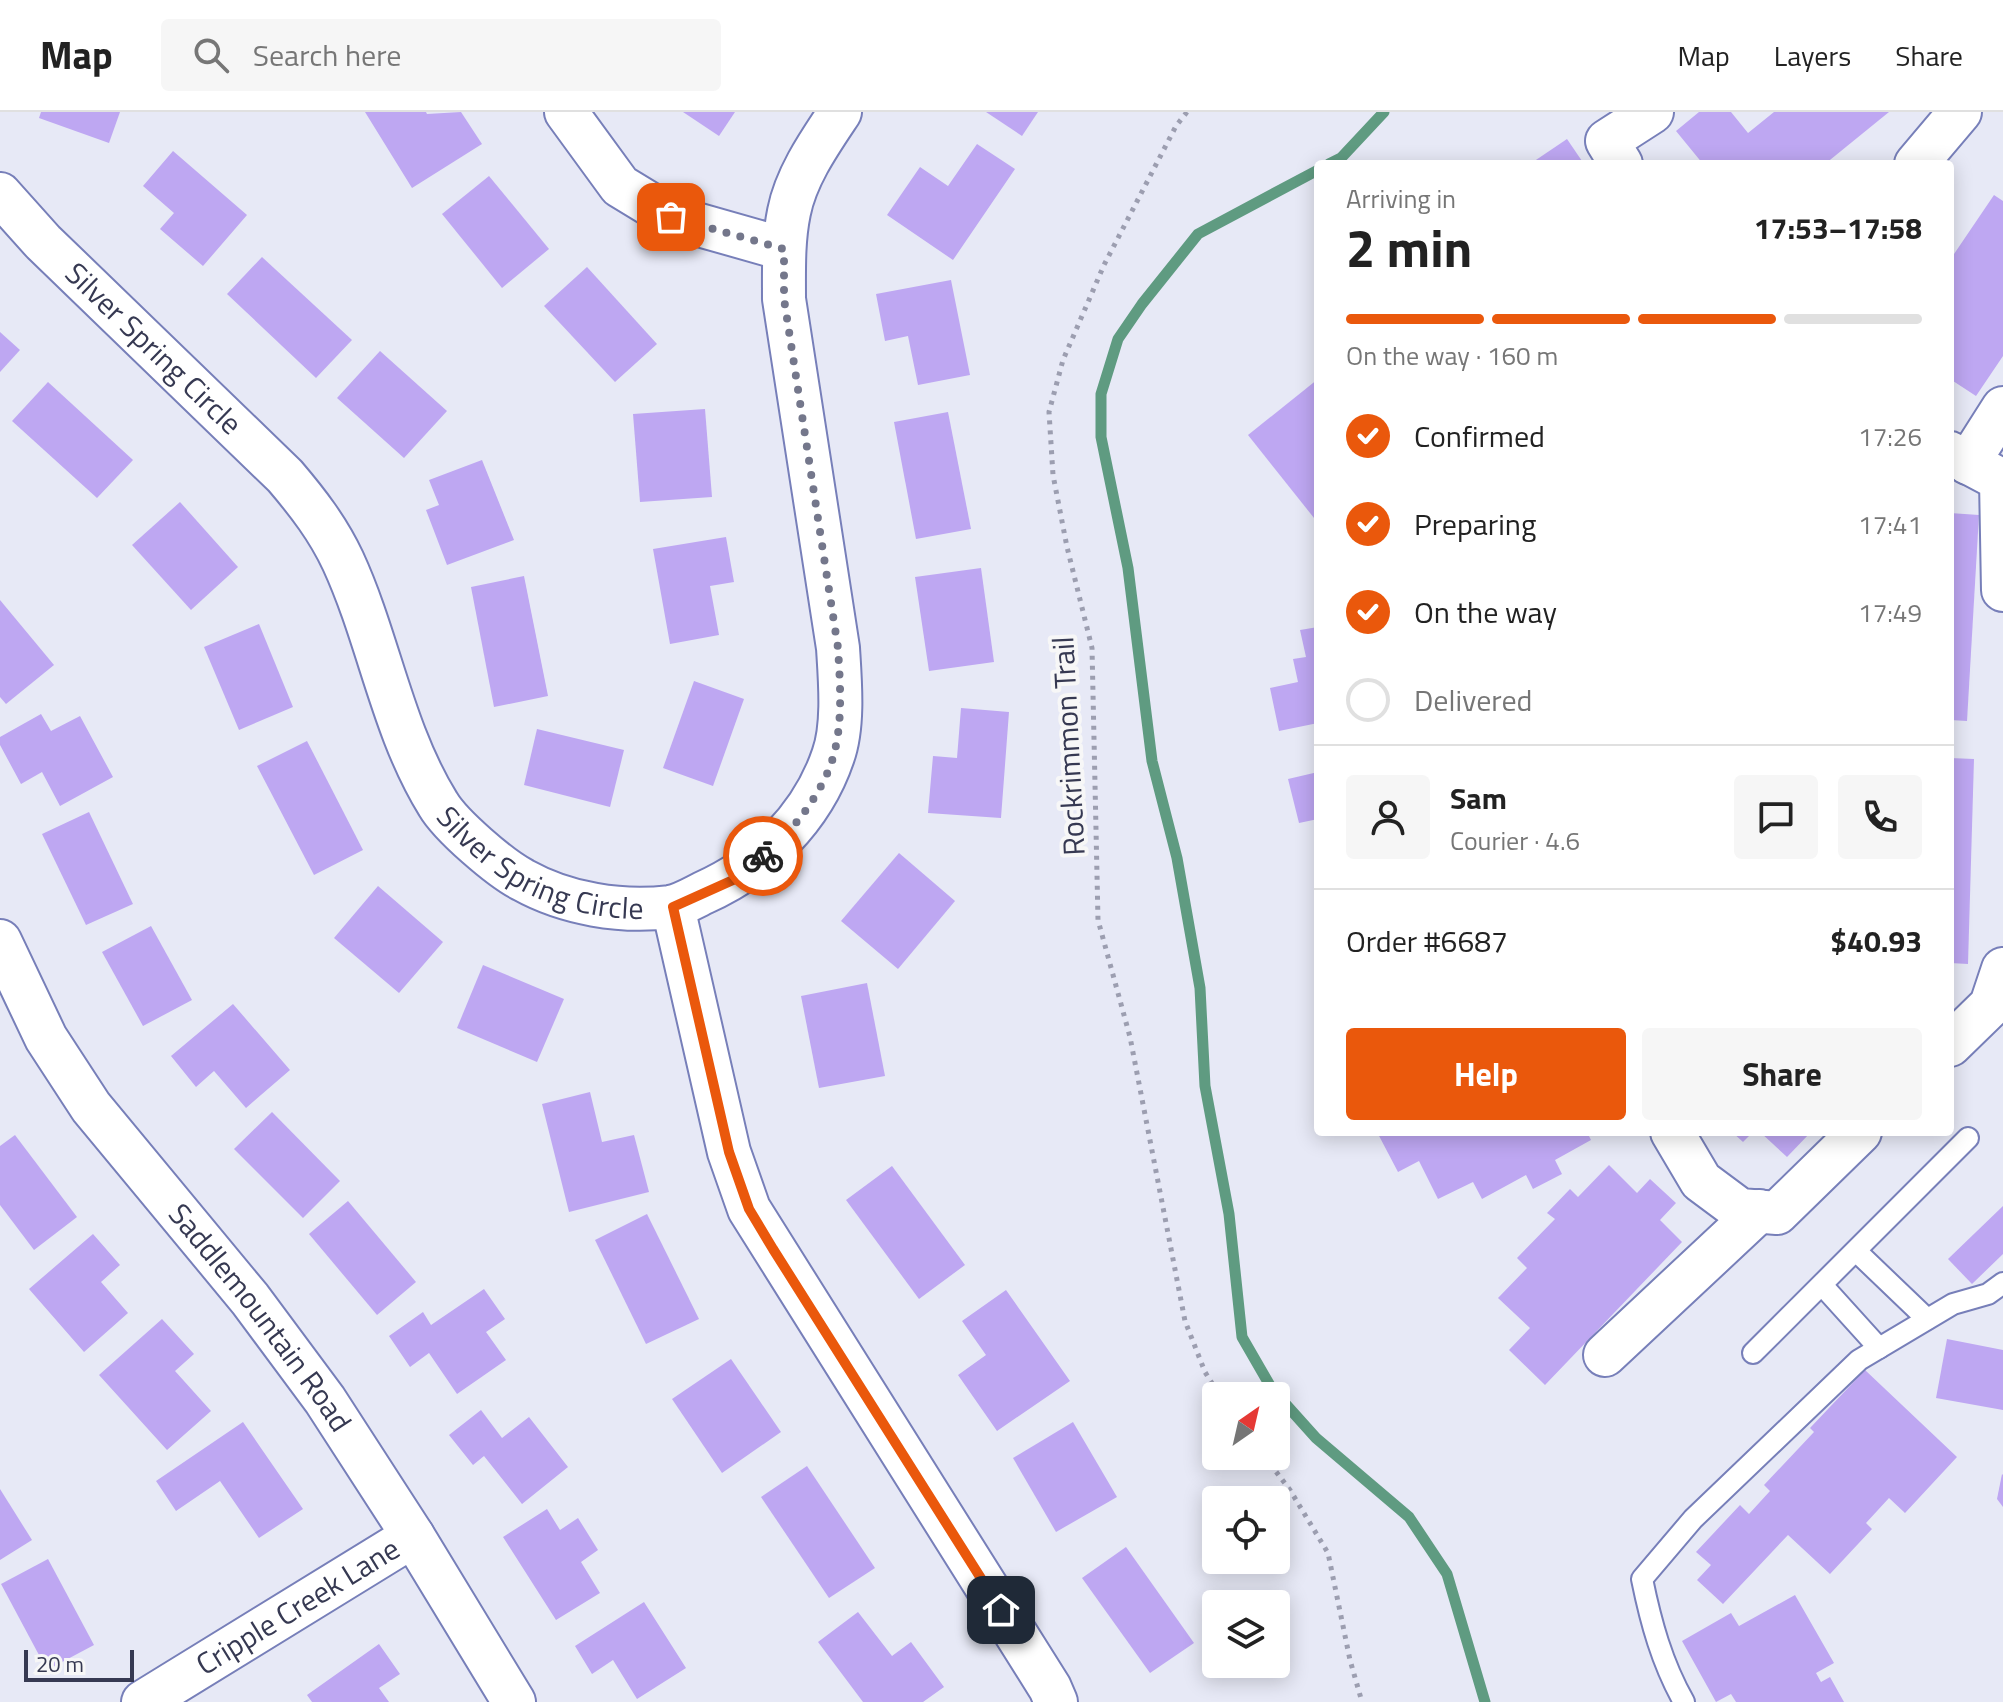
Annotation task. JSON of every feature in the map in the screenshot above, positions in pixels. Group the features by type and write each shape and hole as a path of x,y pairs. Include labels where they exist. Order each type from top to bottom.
{"street":[{"path":"566,112 620,186 671,217 784,249"},
{"name":"Silver Spring Circle","path":"0,194 43,242 285,476 317,515 343,562 415,760 439,806 477,845 522,880 570,900 619,908 673,907 733,880 775,847 807,810 834,755 841,698 838,648 784,299 784,249 789,209 802,176 840,112"},
{"path":"1619,160 1607,141 1652,112"},
{"path":"1919,160 1960,112"},
{"path":"2003,408 1959,458 2001,480 2003,590"},
{"path":"673,907 729,1152 749,1209 1056,1702"},
{"name":"Saddlemountain Road","path":"0,941 46,1038 91,1107 250,1299 325,1400 413,1536 514,1702"},
{"path":"1954,1041 1991,1005 2003,969"},
{"path":"1674,1136 1701,1181 1740,1210 1777,1213 1856,1136"},
{"path":"1605,1355 1759,1211"},
{"name":"Cripple Creek Lane","path":"143,1702 413,1536"}],"lane":[{"path":"1753,1353 1968,1138"},
{"path":"1856,1251 1927,1319"},
{"path":"1684,1702 1669,1675 1651,1626 1642,1579 1693,1519 1859,1360 1953,1304 1988,1294 2003,1283"},
{"path":"1822,1285 1879,1348"}],"path":[{"name":"Rockrimmon Trail","path":"1187,112 1176,126 1104,265 1063,360 1049,412 1053,475 1092,648 1098,920 1130,1037 1185,1321 1211,1382"},
{"path":"1275,1470 1328,1553 1362,1702"}],"building":[{"path":"41,112 120,112 109,143 39,118"},
{"path":"365,112 461,112 482,144 412,188"},
{"path":"683,112 735,112 719,136"},
{"path":"986,112 1038,112 1022,136"},
{"path":"1699,112 1731,112 1748,133 1774,112 1889,112 1830,160 1700,160 1676,131"},
{"path":"1567,139 1581,160 1536,160"},
{"path":"977,144 1015,169 953,260 887,215 920,167 948,186"},
{"path":"173,151 247,215 203,266 160,229 174,213 143,186"},
{"path":"489,176 549,249 502,288 442,214"},
{"path":"1994,195 2003,201 2003,356 1976,396 1954,382 1954,254"},
{"path":"262,257 352,340 316,378 227,294"},
{"path":"587,267 657,344 615,382 544,306"},
{"path":"951,280 970,375 918,385 908,336 885,341 876,294"},
{"path":"0,332 20,350 0,372"},
{"path":"380,351 447,411 404,458 337,398"},
{"path":"48,382 133,460 97,498 12,421"},
{"path":"1314,382 1314,518 1248,435"},
{"path":"705,409 712,497 640,502 633,414"},
{"path":"948,412 971,529 916,539 894,422"},
{"path":"482,460 514,540 447,565 426,510 439,505 429,480"},
{"path":"180,502 238,567 191,610 132,545"},
{"path":"1954,513 1979,515 1967,721 1954,720"},
{"path":"726,537 734,582 710,586 719,635 670,644 653,549"},
{"path":"981,568 994,662 929,671 915,577"},
{"path":"524,576 548,696 494,707 471,587"},
{"path":"0,600 54,665 6,704 0,697"},
{"path":"259,624 293,707 239,730 204,647"},
{"path":"1314,628 1314,724 1279,731 1270,688 1298,682 1293,659 1306,657 1300,630"},
{"path":"694,681 744,699 713,786 663,768"},
{"path":"961,708 1009,712 1001,818 928,813 933,756 957,758"},
{"path":"41,714 51,731 80,716 113,777 60,806 42,772 21,784 0,745 0,737"},
{"path":"537,729 624,750 610,807 524,785"},
{"path":"307,741 363,850 314,875 257,766"},
{"path":"1954,758 1974,759 1968,964 1954,963"},
{"path":"1314,773 1314,820 1299,823 1288,779"},
{"path":"89,812 133,904 86,925 42,834"},
{"path":"899,853 955,901 898,969 841,921"},
{"path":"378,886 443,942 399,993 334,938"},
{"path":"151,926 192,1000 143,1026 102,952"},
{"path":"483,965 564,999 537,1062 457,1028"},
{"path":"867,983 885,1076 819,1088 801,996"},
{"path":"233,1004 290,1070 246,1108 214,1071 196,1087 171,1056"},
{"path":"590,1092 602,1142 634,1135 649,1192 569,1212 542,1104"},
{"path":"272,1112 340,1181 303,1218 234,1149"},
{"path":"15,1135 77,1217 34,1250 0,1205 0,1146"},
{"path":"1379,1136 1589,1136 1591,1140 1555,1160 1562,1174 1533,1189 1526,1175 1482,1199 1473,1182 1438,1199 1419,1161 1398,1172"},
{"path":"1764,1136 1807,1136 1787,1157"},
{"path":"1609,1165 1637,1193 1650,1179 1676,1203 1660,1220 1682,1242 1545,1385 1509,1350 1530,1328 1498,1298 1527,1268 1517,1258 1555,1219 1547,1213 1570,1189 1578,1197"},
{"path":"892,1166 965,1265 919,1299 846,1200"},
{"path":"348,1201 416,1282 377,1315 309,1234"},
{"path":"2003,1206 2003,1254 1972,1284 1948,1259"},
{"path":"647,1214 699,1319 646,1344 595,1240"},
{"path":"93,1234 120,1265 101,1282 128,1313 84,1352 29,1289"},
{"path":"484,1289 505,1319 486,1332 506,1360 457,1394 429,1353 410,1367 389,1336 423,1312 431,1325"},
{"path":"1006,1290 1070,1381 997,1431 958,1375 986,1355 962,1321"},
{"path":"162,1319 194,1354 175,1371 211,1411 167,1450 99,1375"},
{"path":"1947,1339 2003,1350 2003,1410 1936,1398"},
{"path":"731,1359 781,1432 722,1473 672,1399"},
{"path":"1865,1370 1957,1457 1905,1513 1889,1498 1866,1523 1872,1529 1830,1574 1788,1535 1723,1604 1697,1580 1711,1565 1696,1552 1740,1505 1749,1514 1770,1491 1764,1485 1814,1432 1810,1428"},
{"path":"481,1410 502,1438 529,1417 568,1467 522,1504 484,1456 473,1465 449,1435"},
{"path":"243,1422 303,1509 259,1538 220,1481 176,1511 156,1481"},
{"path":"1073,1422 1117,1497 1056,1532 1013,1458"},
{"path":"807,1466 875,1568 829,1598 761,1497"},
{"path":"2003,1475 2003,1507 1997,1499"},
{"path":"0,1489 32,1540 0,1560"},
{"path":"547,1509 560,1530 578,1518 598,1550 581,1562 600,1593 556,1620 503,1537"},
{"path":"1126,1547 1194,1643 1150,1673 1082,1578"},
{"path":"48,1559 94,1645 47,1670 1,1584"},
{"path":"1795,1595 1834,1663 1816,1673 1821,1682 1830,1677 1844,1702 1736,1702 1731,1694 1716,1702 1682,1641 1731,1613 1739,1626"},
{"path":"644,1602 686,1668 637,1699 613,1660 592,1674 575,1646"},
{"path":"858,1612 892,1656 911,1642 944,1687 923,1702 863,1702 818,1642"},
{"path":"379,1644 400,1674 379,1688 389,1702 312,1702 307,1695"}],"waterway":[{"path":"1337,160 1384,112"},
{"path":"1314,172 1198,234 1118,339 1101,394 1101,437 1128,568 1152,761 1177,858 1200,988 1205,1086 1229,1214 1242,1337 1272,1389 1316,1438 1409,1517 1447,1574 1485,1702"}],"way so far":[{"path":"671,217 784,249 784,299 838,648 841,698 834,755 807,810 775,847 763,856"}],"route":[{"path":"763,856 733,880 673,907 729,1152 749,1209 1001,1610"}]}
